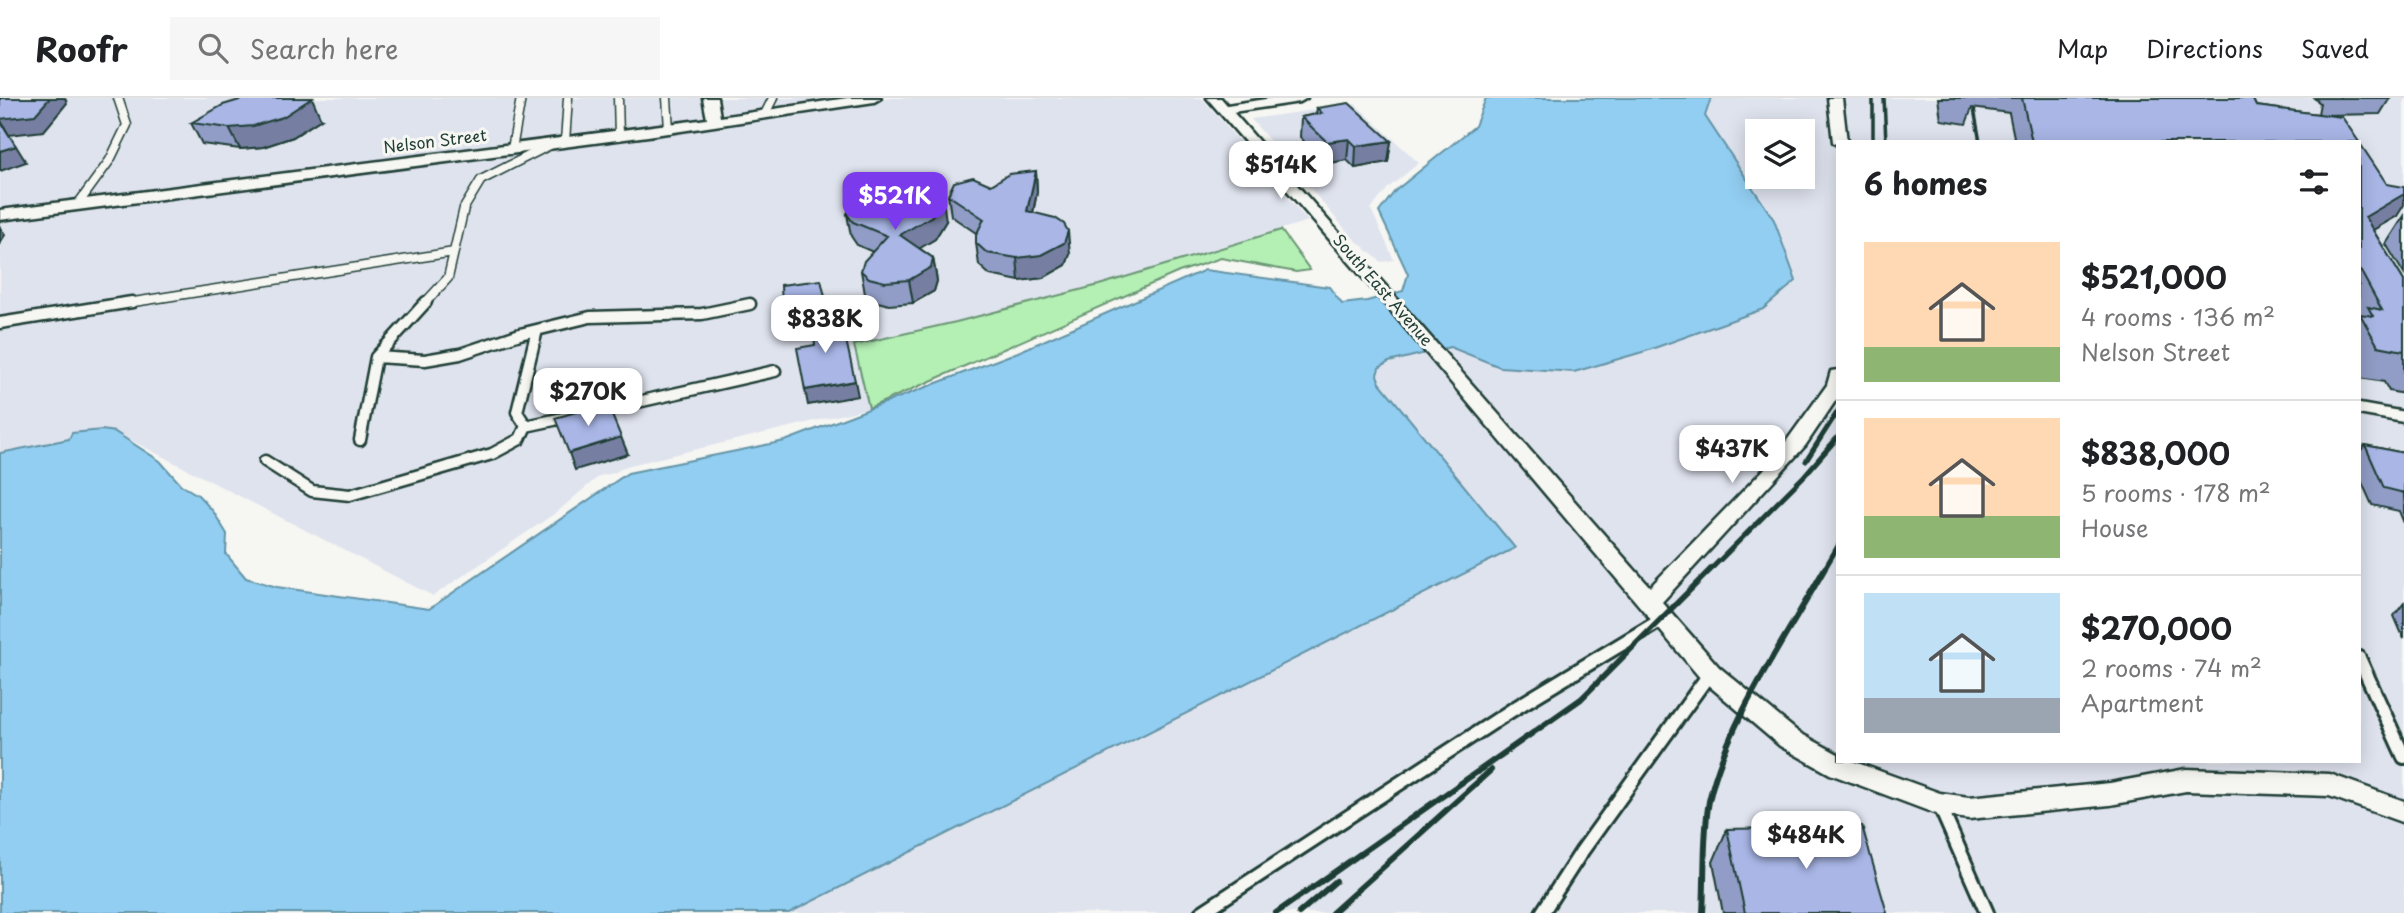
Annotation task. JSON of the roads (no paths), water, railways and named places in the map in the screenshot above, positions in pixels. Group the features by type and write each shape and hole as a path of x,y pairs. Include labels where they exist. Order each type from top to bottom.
{"street":[{"path":"710,98 714,122"},
{"name":"Nelson Street","path":"0,215 619,136 874,98"},
{"path":"1219,103 1300,98"},
{"path":"1835,98 1840,140"},
{"name":"South East Avenue","path":"1219,103 1374,279 1710,673 1789,739 1839,766 1939,804 1969,808 2110,794 2186,780 2330,785 2404,812"},
{"path":"1656,610 1792,450 1829,396 1836,380"}],"lane":[{"path":"78,204 110,160 127,125 118,98"},
{"path":"512,149 521,98"},
{"path":"360,440 376,357 448,278 464,208 481,180 558,143 568,98"},
{"path":"618,98 619,136"},
{"path":"667,98 669,129"},
{"path":"765,114 773,98"},
{"path":"0,323 454,252"},
{"path":"376,357 425,360 460,354 590,317 702,314 750,304"},
{"path":"526,426 517,412 537,330"},
{"path":"588,413 775,371"},
{"path":"2361,409 2404,417"},
{"path":"526,426 575,416"},
{"path":"265,461 312,491 350,495 492,454 520,439 526,426"},
{"path":"1201,913 1512,710 1656,610"},
{"path":"2361,662 2404,757"},
{"path":"1542,913 1582,850 1710,673"},
{"path":"1939,804 1987,913"}],"water":[{"path":"1486,98 1711,98 1705,116 1745,176 1745,189 1753,189 1774,220 1796,281 1763,309 1646,351 1574,372 1500,367 1450,347 1389,362 1379,368 1377,375 1380,383 1515,548 789,913 0,913 0,453 69,439 72,433 102,430 115,432 160,461 181,485 198,495 213,511 227,534 226,554 246,578 277,587 429,609 628,473 785,441 1018,352 1205,270 1329,287 1342,304 1367,301 1403,291 1408,274 1379,212 1395,191 1475,126"}],"railway":[{"path":"1873,98 1873,140"},
{"path":"1884,98 1886,140"},
{"path":"1972,98 1980,140"},
{"path":"1806,461 1836,414"},
{"path":"1276,913 1581,699 1804,476 1836,439"},
{"path":"1824,570 1836,549"},
{"path":"1703,913 1707,813 1717,771 1743,711 1825,568"},
{"path":"1332,913 1491,770"},
{"path":"1299,913 1336,881"}]}
